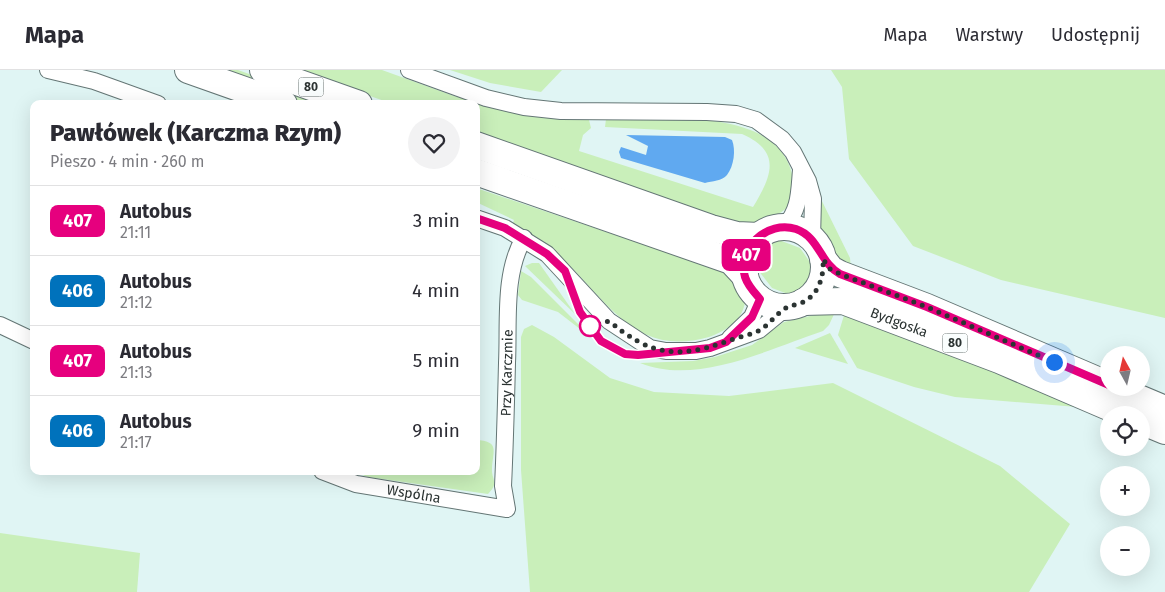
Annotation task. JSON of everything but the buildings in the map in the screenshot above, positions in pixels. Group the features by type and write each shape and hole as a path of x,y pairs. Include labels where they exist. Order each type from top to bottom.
{"main road":[{"name":"80","path":"188,70 273,100"},
{"name":"80","path":"263,70 348,100"},
{"path":"480,146 697,223 736,235 759,236"},
{"path":"480,173 731,262 745,276"},
{"path":"760,299 750,289 745,276 746,255 759,236 775,228 784,228"},
{"name":"80","path":"784,228 794,229 817,249"},
{"path":"795,304 813,294 820,284 824,272 817,249"},
{"name":"Bydgoska","path":"817,249 830,269 840,274 927,307 1100,388"},
{"name":"80","path":"760,299 768,304 795,304"},
{"name":"Bydgoska","path":"795,304 833,299 843,301 999,360 1100,389"},
{"name":"80","path":"1122,396 1165,409"},
{"path":"1150,425 1165,432"}],"street":[{"path":"48,70 94,81 147,100"},
{"path":"409,70 486,98 524,107 561,111 707,112 736,114 756,120 770,128 793,152 801,168 813,199 817,249"},
{"path":"784,228 796,212 800,196 801,168"},
{"path":"480,220 524,238 547,254 609,321 650,348 666,351 696,351 726,342 759,330 795,304"},
{"name":"Przy Karczmie","path":"507,509 503,486 509,297 514,258 524,238"},
{"path":"726,342 752,317 760,299"},
{"path":"0,325 30,339"},
{"name":"Wspólna","path":"332,475 356,484 507,509"}],"green space":[{"path":"211,70 238,70 323,100 296,100"},
{"path":"295,70 382,70 454,96 471,100 381,100"},
{"path":"450,70 562,70 541,92 490,83"},
{"path":"831,70 1165,70 1165,318 1001,280 913,246 849,159 842,87"},
{"path":"480,102 529,114 589,120 591,128 583,135 579,151 753,207 765,185 770,166 764,149 755,141 742,134 605,127 606,119 659,118 719,122 747,129 770,141 787,159 794,186 790,204 785,210 778,215 743,226 480,132"},
{"path":"480,189 734,275 744,292 744,307 740,316 728,328 709,337 685,341 663,340 645,334 628,324 613,311 562,258 513,223 514,220 480,204"},
{"path":"816,189 850,258 851,269 832,250 822,234 819,226"},
{"path":"779,240 800,248 817,272 812,285 793,296 772,288 755,266 757,256 762,248"},
{"path":"539,263 575,314 525,266"},
{"path":"521,271 531,277 581,327 580,329 558,312 522,300 518,295"},
{"path":"836,310 829,325 823,331 732,362 708,368 685,370 662,369 640,363 693,361 715,357 752,345 784,322"},
{"path":"845,312 1100,412 1100,418 1077,407 955,397 914,387 857,368 838,335"},
{"path":"532,325 554,337 610,378 654,392 729,396 833,383 1000,466 1070,524 1029,592 530,592 521,470 521,337 524,329"},
{"path":"830,333 848,364 795,348"},
{"path":"480,440 489,442 494,452 492,472 494,487 488,494 362,475 480,475"},
{"path":"0,533 140,553 137,592 0,592"}],"water":[{"path":"626,135 725,137 732,140 733,163 725,177 705,183 621,158 619,152 621,147 646,155 648,146"}],"bus line":[{"name":"407","path":"480,219 505,228 547,254 565,271 580,312 601,341 614,350 625,354 638,355 666,351 696,351 726,342 752,317 760,299 750,289 745,276 744,265 751,245 766,231 784,228 794,229 812,239 830,269 840,274 927,307 1100,381"}],"route":[{"path":"590,326 609,321 636,341 650,348 666,351 696,351 710,348 759,330 787,307 804,302 820,284 824,272 823,259 830,269 840,274 927,307 1054,362"}]}
